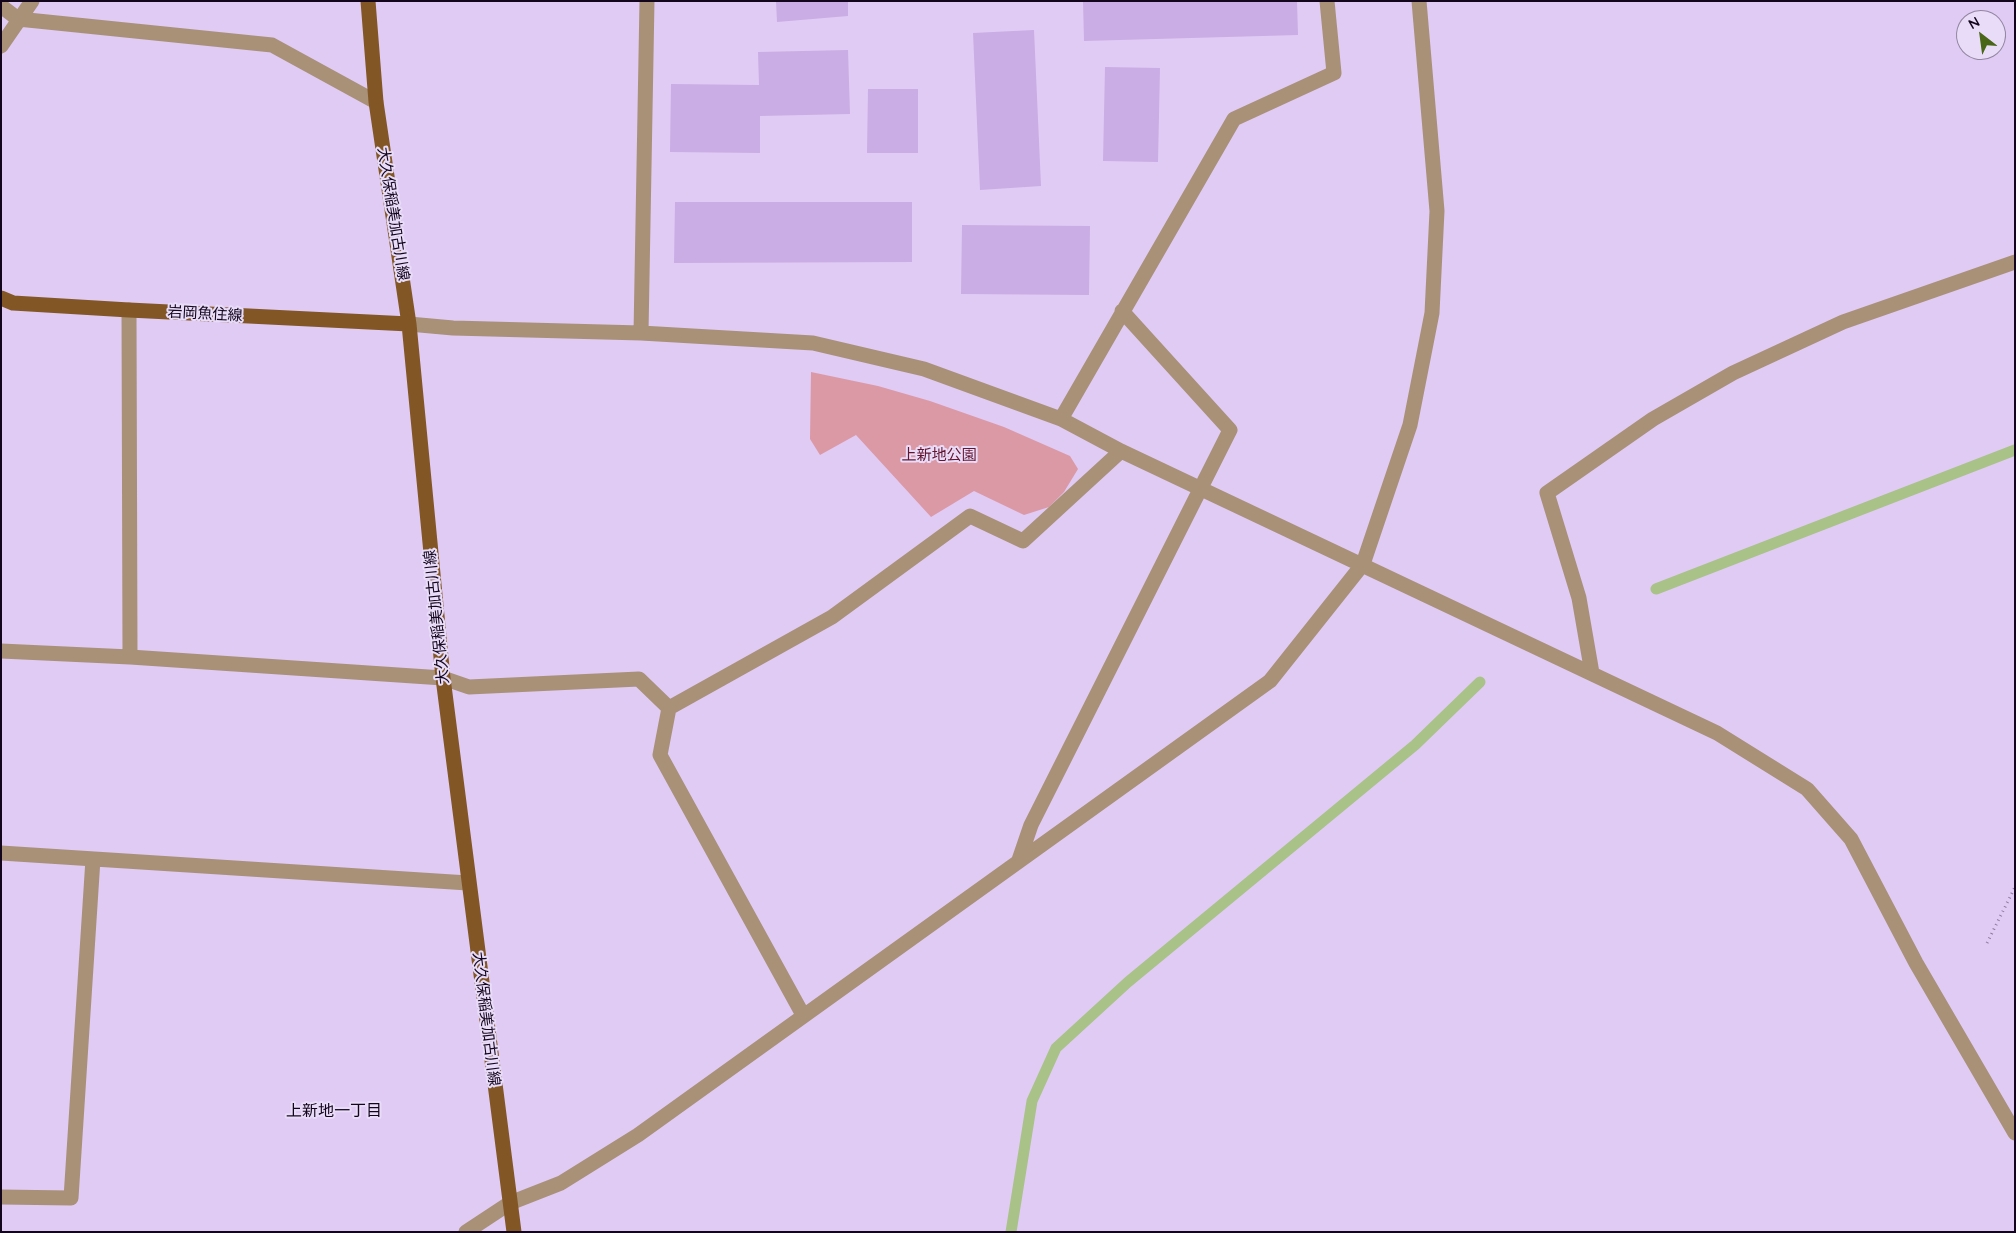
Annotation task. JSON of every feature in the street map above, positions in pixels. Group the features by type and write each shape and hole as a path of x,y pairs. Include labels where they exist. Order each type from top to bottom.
{"main road":[{"name":"大久保稲美加古川線","path":"368,1 376,102 409,324 443,678 514,1232"},
{"name":"岩岡魚住線","path":"1,298 13,303 409,324"}],"street":[{"path":"1,46 32,1"},
{"path":"641,333 647,1"},
{"path":"1061,419 1234,119 1334,73 1327,1"},
{"path":"466,1232 510,1203 561,1183 638,1135 1270,681 1363,564 1410,425 1432,313 1437,211 1419,1"},
{"path":"1,6 18,19 272,45 376,102"},
{"path":"1592,674 1579,598 1547,492 1654,419 1733,373 1843,322 2015,262"},
{"path":"129,310 130,657"},
{"path":"1019,860 1031,825 1230,430 1122,311"},
{"path":"409,324 453,328 641,333 813,343 924,370 1061,419 1121,451 1717,733 1807,789 1851,838 1916,963 2015,1133"},
{"path":"803,1015 660,755 669,708 832,617 970,516 1023,541 1121,451"},
{"path":"1,651 130,657 443,678 469,687 639,679 669,708"},
{"path":"1,853 468,883"},
{"path":"1,1197 71,1198 92,859"}],"path":[{"path":"1988,943 2015,887"}],"green space":[{"name":"上新地公園","path":"811,372 878,386 930,401 1004,427 1070,456 1078,469 1064,492 1049,507 1024,515 974,491 931,517 856,435 820,455 810,439"}],"building":[{"path":"776,1 848,1 848,16 777,22"},
{"path":"1083,1 1297,1 1298,35 1084,41"},
{"path":"1034,30 1041,186 980,190 973,33"},
{"path":"848,50 850,114 760,116 760,153 670,152 671,84 759,85 758,52"},
{"path":"1105,67 1160,68 1158,162 1103,161"},
{"path":"868,89 918,89 918,153 867,153"},
{"path":"675,202 912,202 912,262 674,263"},
{"path":"962,225 1090,226 1089,295 961,294"}],"waterway":[{"path":"1656,589 2015,450"},
{"path":"1011,1232 1032,1101 1056,1048 1128,982 1415,745 1480,682"}],"district":[{"name":"上新地一丁目","path":"334,1111"}]}
